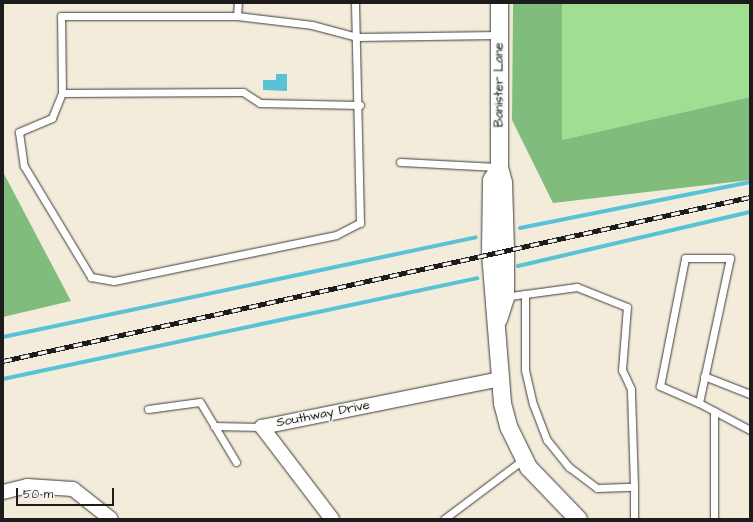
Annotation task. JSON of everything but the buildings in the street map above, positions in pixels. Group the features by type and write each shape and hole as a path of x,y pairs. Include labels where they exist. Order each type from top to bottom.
{"street":[{"name":"Banister Lane","path":"498,319 505,297 503,182 499,167 499,3"},
{"name":"Banister Lane","path":"499,167 491,180 490,253 492,298 498,319 499,379 508,426 524,459 543,486 575,518"},
{"name":"Southway Drive","path":"332,519 262,427 499,379"},
{"path":"3,492 27,486 73,489 111,519"}],"lane":[{"path":"238,3 238,16"},
{"path":"355,3 356,37 360,105 360,223 336,234 114,281 91,277 24,166 19,132 52,118 62,93 60,16 238,16 312,25 356,37 498,35"},
{"path":"62,93 243,92 260,103 360,105"},
{"path":"400,162 499,167"},
{"path":"699,403 730,258 685,258 660,386 699,403 750,430"},
{"path":"505,297 577,287 627,307 622,370 631,389 634,519"},
{"path":"525,294 525,370 533,404 547,440 569,467 596,488 634,488"},
{"path":"704,376 750,394"},
{"path":"148,409 200,402 236,462"},
{"path":"714,411 714,519"},
{"path":"214,426 262,427"},
{"path":"444,519 524,459"}],"green space":[{"path":"513,3 562,3 562,140 750,97 750,180 553,203 512,120"},
{"path":"562,3 750,3 750,97 562,140"},
{"path":"3,172 71,301 3,317"}],"water":[{"path":"276,74 287,74 287,91 263,90 263,80 276,80"}],"waterway":[{"path":"520,228 750,182"},
{"path":"518,266 750,212"},
{"path":"3,337 476,237"},
{"path":"3,379 477,278"}],"railway":[{"path":"3,361 750,197"}]}
